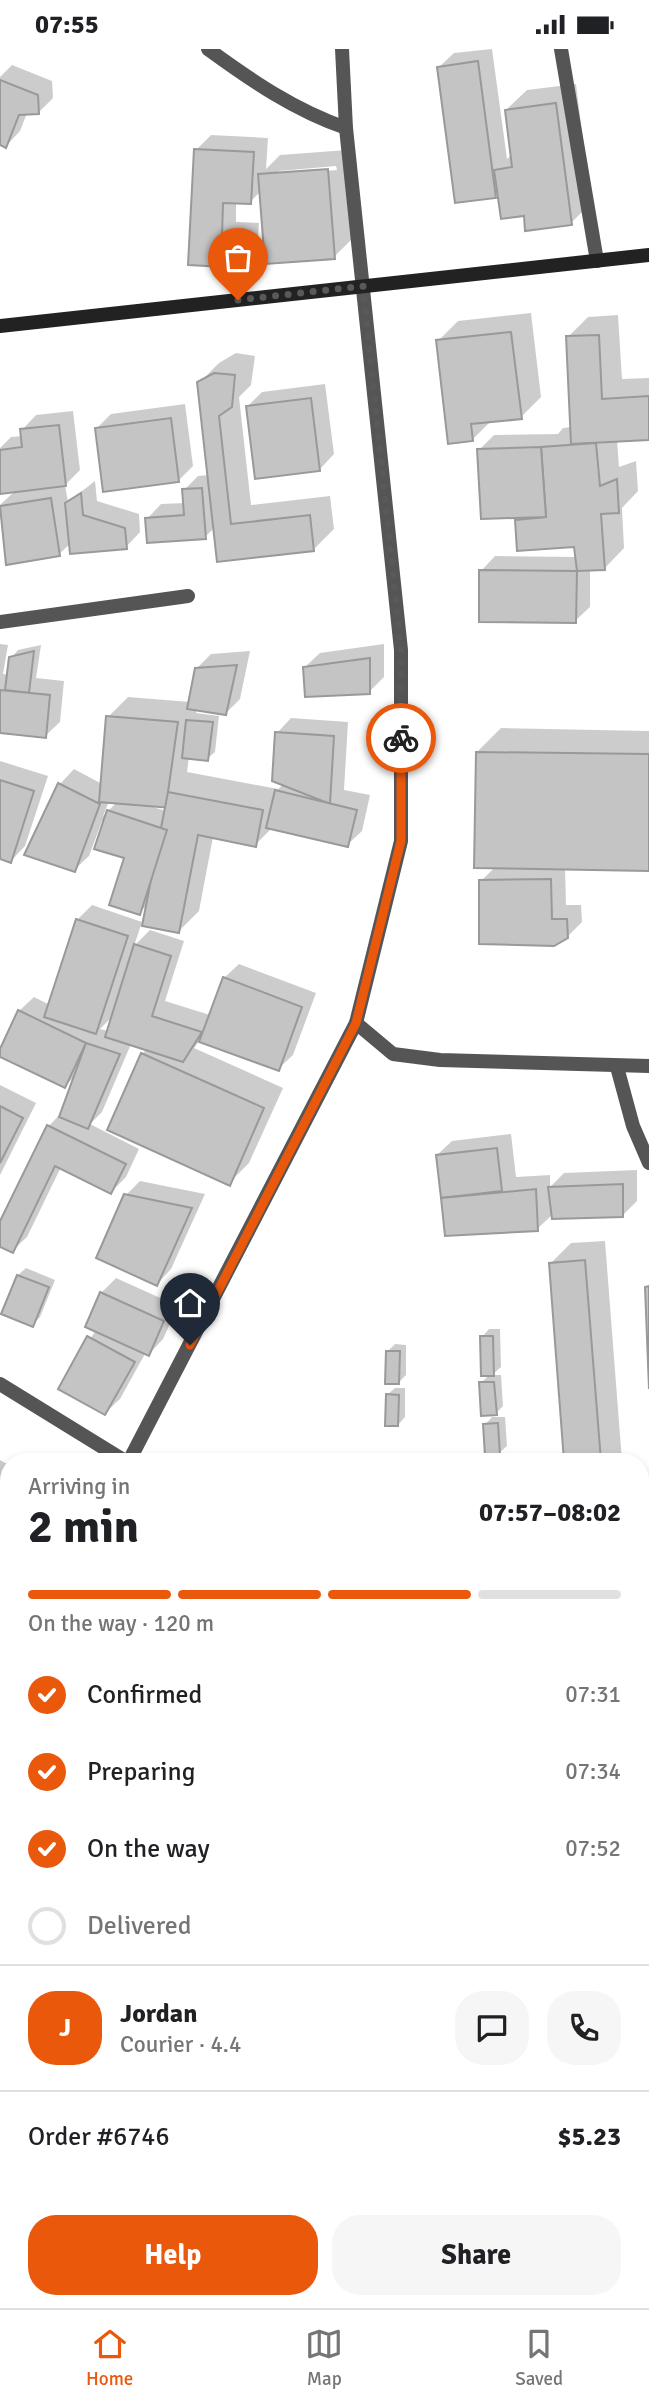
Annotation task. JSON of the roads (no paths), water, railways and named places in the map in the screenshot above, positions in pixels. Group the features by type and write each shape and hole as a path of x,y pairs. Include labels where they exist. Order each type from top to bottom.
{"street":[{"path":"208,49 271,93 312,116 346,128"},
{"path":"131,1453 356,1023 401,841 401,650 346,128 342,49"},
{"path":"561,49 597,261"},
{"path":"0,326 649,255"},
{"path":"0,622 188,596"},
{"path":"356,1023 393,1055 440,1060 649,1066"},
{"path":"617,1067 633,1126 649,1163"},
{"path":"0,1384 114,1453"}]}
